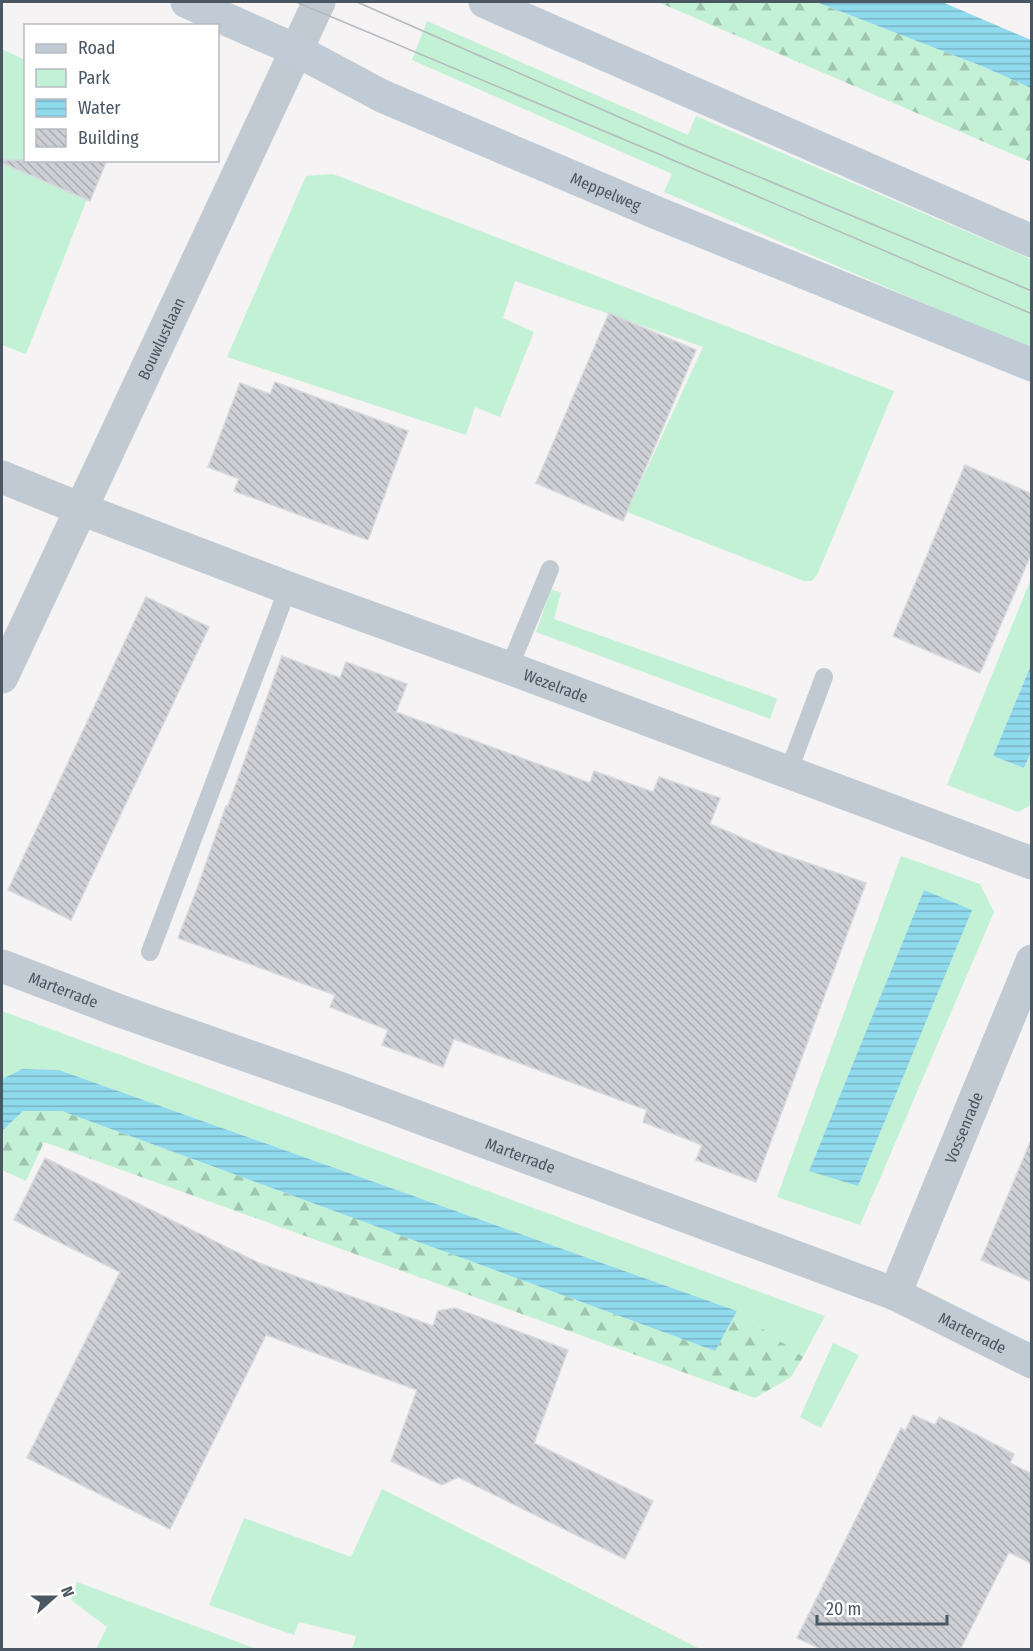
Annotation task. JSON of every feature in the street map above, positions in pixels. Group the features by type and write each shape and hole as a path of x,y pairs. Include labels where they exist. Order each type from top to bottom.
{"main road":[{"name":"Meppelweg","path":"187,2 296,50 382,96 657,213 1032,365"},
{"path":"485,2 1032,241"}],"street":[{"name":"Bouwlustlaan","path":"2,677 319,2"},
{"name":"Wezelrade","path":"2,477 288,588 1032,863"},
{"name":"Vossenrade","path":"895,1294 1032,961"},
{"name":"Marterrade","path":"2,966 120,1011 345,1090 895,1294 1032,1362"}],"lane":[{"path":"509,668 550,569"},
{"path":"150,952 288,588"},
{"path":"788,772 824,677"}],"green space":[{"path":"658,2 816,2 984,67 1031,88 1031,162"},
{"path":"427,21 688,135 696,116 1031,259 1031,349 664,192 672,174 412,60"},
{"path":"2,49 24,60 24,162 102,162 26,354 2,345"},
{"path":"333,174 894,391 818,573 812,581 804,581 627,512 703,347 515,281 503,318 534,332 500,417 475,407 466,435 227,357 306,176"},
{"path":"1031,579 1031,665 993,756 1024,768 1031,752 1031,805 1018,812 947,785"},
{"path":"551,589 561,593 554,619 773,697 777,699 770,719 536,632"},
{"path":"901,856 980,884 994,912 860,1225 777,1197","holes":["924,891 858,1185 809,1171"]},
{"path":"2,1011 825,1316 803,1357 737,1311 59,1070 22,1069 2,1079"},
{"path":"23,1111 62,1111 715,1351 737,1311 803,1357 791,1377 755,1398 44,1142 26,1181 2,1170 2,1131"},
{"path":"833,1343 859,1355 821,1428 800,1417"},
{"path":"382,1489 700,1649 352,1649 356,1636 299,1622 294,1635 209,1605 244,1518 351,1557"},
{"path":"77,1582 257,1649 96,1649 107,1627 71,1600"}],"water":[{"path":"816,2 942,2 1031,40 1031,88 984,67"},
{"path":"1031,665 1031,752 1024,768 993,756"},
{"path":"924,890 972,910 858,1186 809,1171"},
{"path":"22,1069 59,1070 737,1311 715,1351 62,1111 23,1111 2,1131 2,1079"}],"building":[{"path":"2,160 106,162 90,201 2,163"},
{"path":"609,313 696,350 623,521 536,483"},
{"path":"275,382 408,431 368,540 234,491 239,479 208,467 240,383 270,394"},
{"path":"965,465 1032,494 1032,552 980,673 893,636"},
{"path":"146,597 209,627 71,920 8,890"},
{"path":"282,656 340,678 346,662 407,684 396,712 590,783 594,771 653,792 659,777 720,798 710,824 773,851 866,883 756,1182 696,1160 702,1145 643,1122 647,1110 454,1039 443,1067 382,1045 388,1030 330,1007 335,995 178,938"},
{"path":"1032,1141 1032,1282 981,1260"},
{"path":"45,1158 259,1263 433,1326 438,1311 455,1308 568,1350 534,1443 653,1501 625,1559 458,1477 442,1485 391,1461 417,1390 266,1335 170,1529 27,1458 120,1272 14,1220"},
{"path":"913,1415 935,1425 939,1417 969,1431 1014,1454 1010,1463 1032,1474 1032,1564 1009,1552 960,1650 823,1650 797,1638 901,1428 905,1431"}],"tram line":[{"path":"296,2 1032,314"},
{"path":"357,2 685,146 1032,291"}]}
